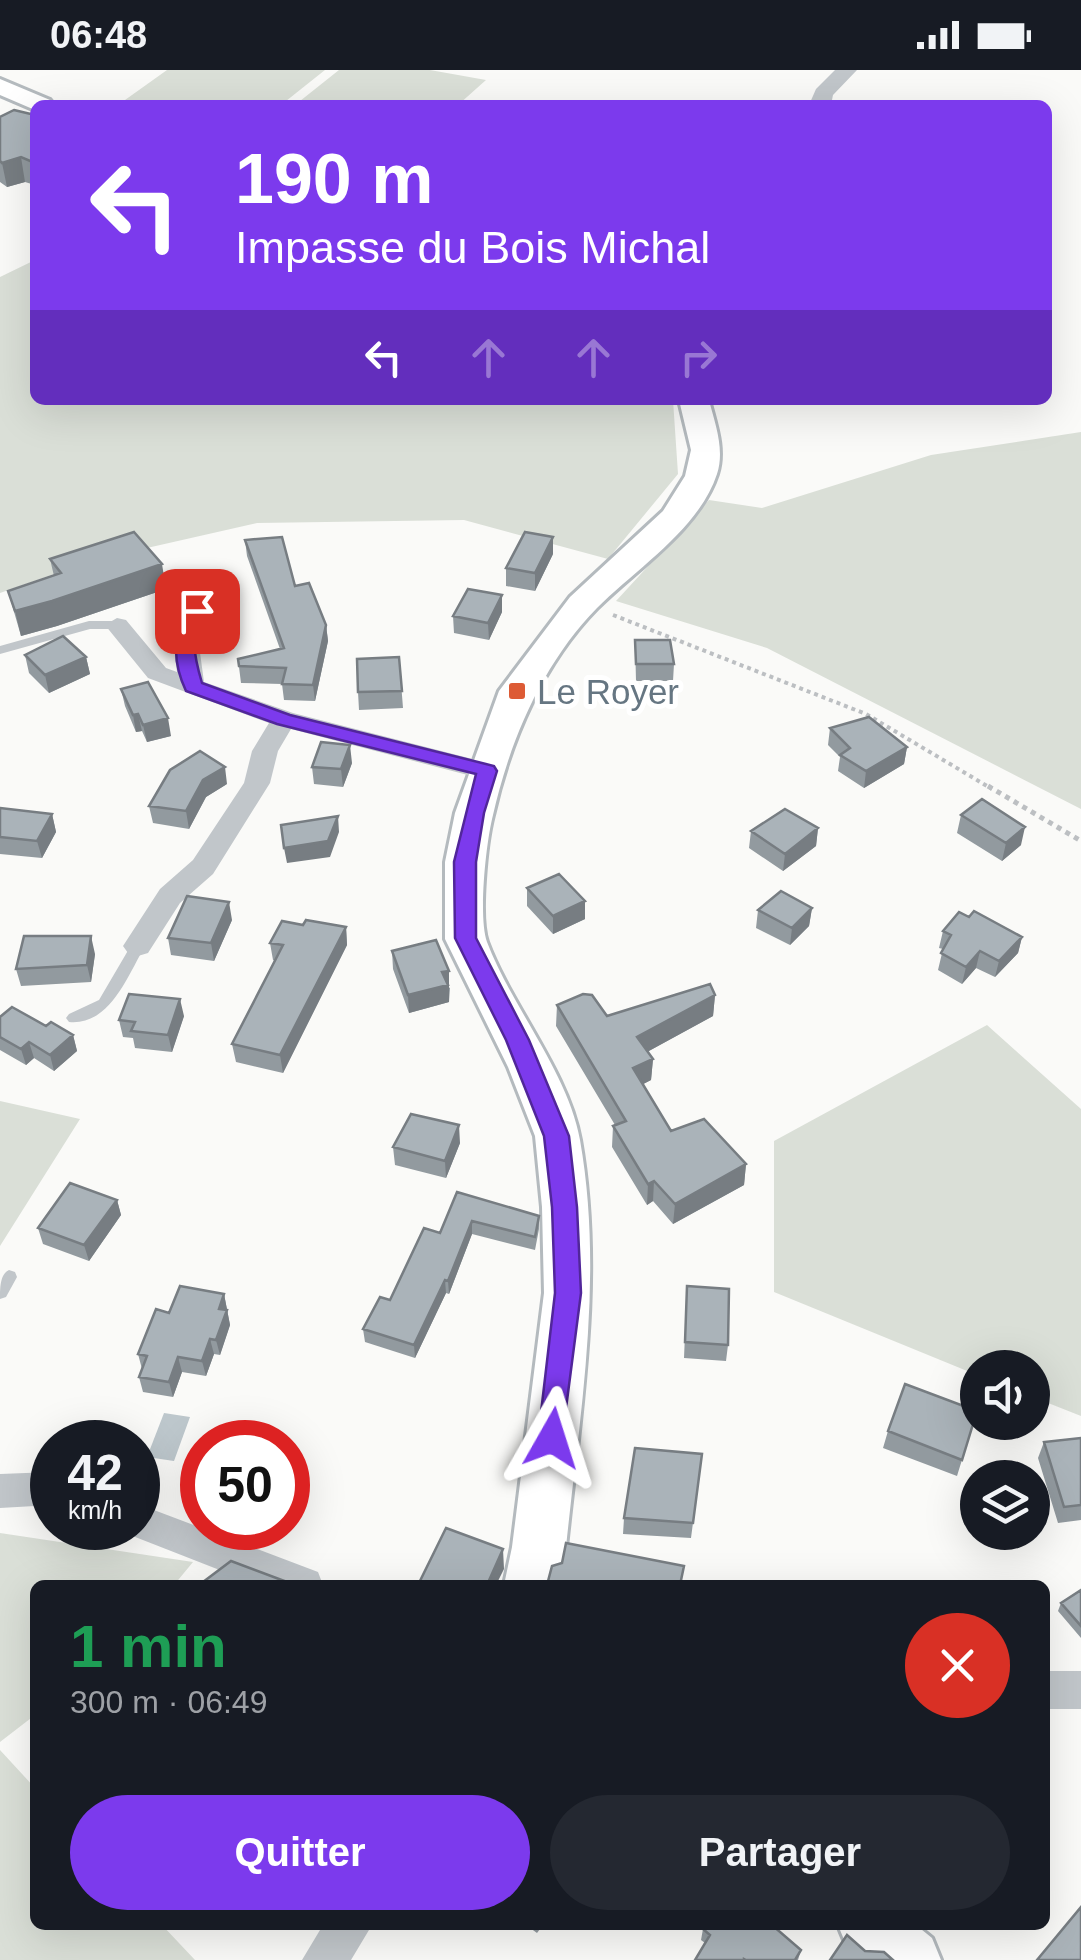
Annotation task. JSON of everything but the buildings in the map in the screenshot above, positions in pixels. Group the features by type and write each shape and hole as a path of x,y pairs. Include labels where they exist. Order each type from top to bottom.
{"main road":[{"path":"0,86 31,100"},
{"path":"532,1580 568,1293 565,1207 556,1136 523,1051 466,938 465,862 474,813 517,690 582,604 656,536 690,497 702,476 706,450 695,405"},
{"path":"875,1930 910,1960"}],"street":[{"path":"822,100 847,70"},
{"path":"193,687 184,652 186,626 197,611"},
{"path":"117,625 157,674 284,720 487,771"},
{"path":"138,946 170,896 203,867 257,784 265,751 284,720"},
{"path":"0,1492 30,1490"},
{"path":"160,1530 291,1580"},
{"path":"1050,1690 1081,1690"},
{"path":"324,1960 346,1930"}],"lane":[{"path":"0,650 88,625 117,625"},
{"path":"74,1018 104,1004 138,946"}],"path":[{"path":"582,604 866,714 1081,841"}],"shaded area":[{"path":"167,70 325,70 287,100 125,100"},
{"path":"339,70 430,70 486,80 464,100 301,100"},
{"path":"30,262 30,405 673,405 678,474 608,559 464,520 257,523 94,560 0,593 0,277"},
{"path":"1081,432 1081,809 767,648 616,601 709,500 762,508 931,455"},
{"path":"987,1025 1081,1109 1081,1416 1050,1404 1050,1350 960,1350 960,1368 774,1292 774,1141"},
{"path":"0,1101 80,1119 0,1246"},
{"path":"164,1413 190,1417 180,1420 180,1444 174,1461 160,1459 160,1423"},
{"path":"0,1533 30,1538 30,1550 113,1550 193,1562 178,1580 30,1580 30,1719 0,1742"},
{"path":"0,1750 30,1783 30,1930 167,1930 195,1960 0,1960"}],"place":[{"name":"Le Royer","path":"517,691"}],"route":[{"path":"197,611 186,626 184,652 193,687 284,720 487,771 474,813 462,902 466,938 518,1040 556,1136 565,1207 568,1293 552,1438"}]}
